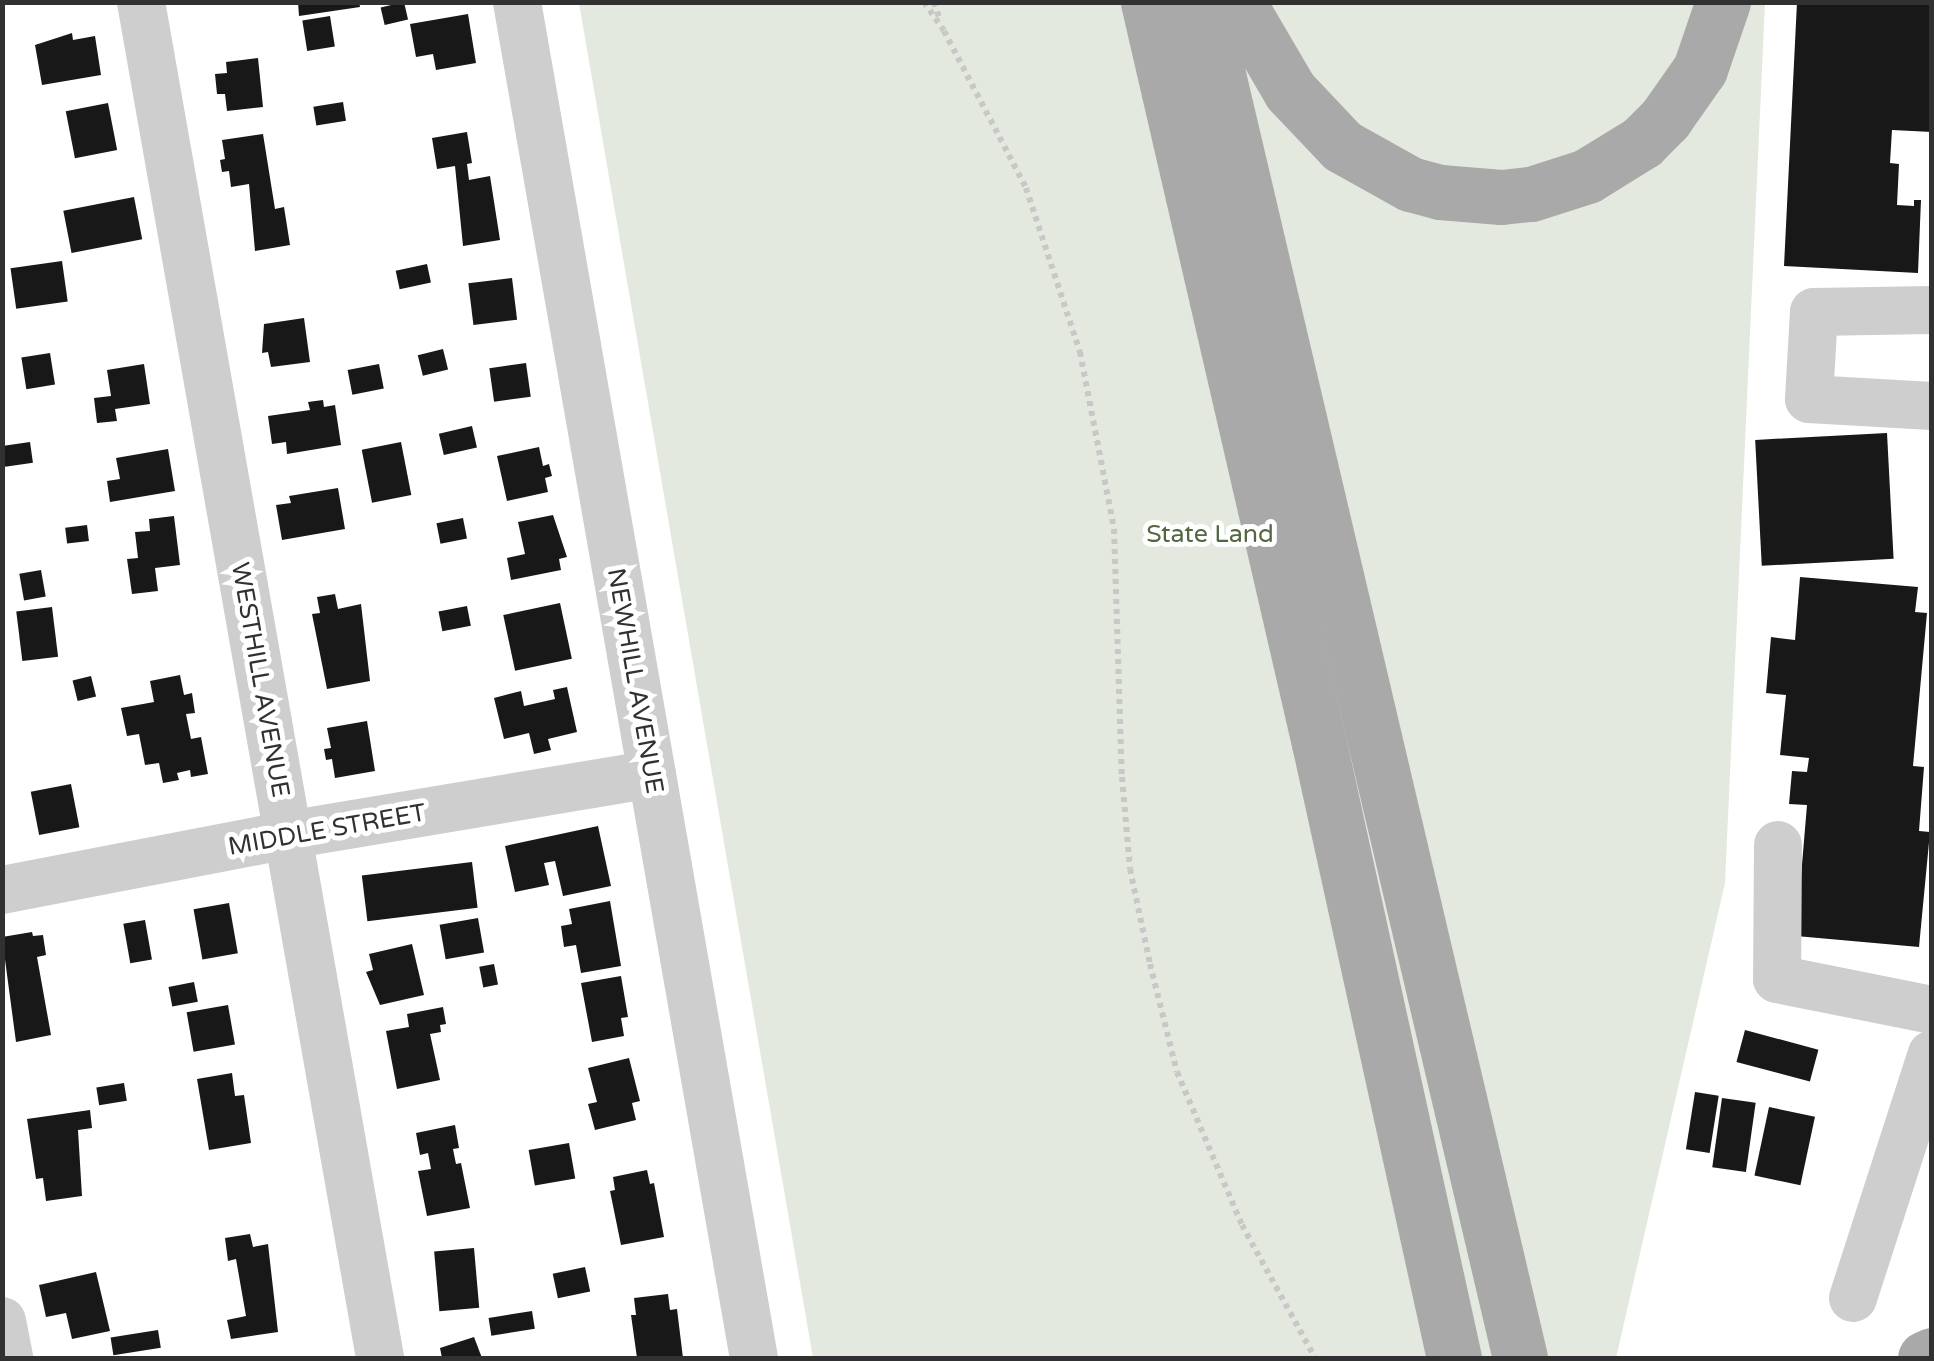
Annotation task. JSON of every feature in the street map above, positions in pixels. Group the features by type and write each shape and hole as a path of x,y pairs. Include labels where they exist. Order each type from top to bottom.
{"main road":[{"path":"1148,2 1310,704 1454,1358"},
{"path":"1200,2 1520,1358"},
{"path":"1238,2 1290,91 1342,146 1410,184 1456,194 1501,196 1530,194 1587,176 1642,142 1675,106 1700,69 1723,2"},
{"path":"1495,1252 1547,1358"},
{"path":"1924,1358 1932,1355"}],"street":[{"name":"WESTHILL AVENUE","path":"141,2 380,1358"},
{"name":"NEWHILL AVENUE","path":"517,2 754,1358"},
{"path":"1932,310 1814,312 1809,399 1932,406"},
{"name":"MIDDLE STREET","path":"2,890 288,835 652,774"},
{"path":"1778,845 1777,978 1932,1010"},
{"path":"1852,1298 1932,1054"},
{"path":"2,1321 9,1358"}],"path":[{"path":"924,2 944,31 1026,188 1080,352 1114,528 1116,689 1130,869 1178,1072 1242,1225 1315,1358"},
{"path":"934,2 944,31"}],"green space":[{"name":"State Land","path":"579,3 1765,3 1725,883 1616,1358 813,1358"}],"building":[{"path":"298,2 359,2 360,7 299,16"},
{"path":"404,2 408,20 385,25 381,7"},
{"path":"1797,2 1932,2 1932,132 1892,130 1890,163 1899,164 1897,205 1914,206 1914,200 1921,200 1918,273 1784,266"},
{"path":"468,14 476,63 436,70 433,54 416,57 410,24"},
{"path":"330,16 335,47 307,51 302,20"},
{"path":"72,33 73,40 95,36 101,75 42,85 35,45"},
{"path":"258,58 263,107 227,111 225,94 217,94 215,74 227,73 226,62"},
{"path":"343,102 346,121 316,125 313,107"},
{"path":"108,103 117,150 75,158 66,111"},
{"path":"467,132 472,163 467,164 469,180 490,176 500,240 463,246 455,166 437,169 432,138"},
{"path":"263,134 275,209 284,207 290,245 255,251 249,184 231,187 229,171 222,172 220,160 225,159 222,140"},
{"path":"134,197 142,239 72,253 63,211"},
{"path":"62,261 68,302 16,309 11,268"},
{"path":"427,264 431,283 400,289 396,271"},
{"path":"512,278 517,320 473,325 468,283"},
{"path":"304,318 310,362 271,367 268,352 262,353 264,324"},
{"path":"443,349 448,369 423,376 418,355"},
{"path":"50,353 55,385 26,389 21,358"},
{"path":"526,363 531,397 494,402 489,368"},
{"path":"144,364 150,404 115,409 117,421 97,423 94,398 111,396 107,370"},
{"path":"379,364 384,389 352,395 348,370"},
{"path":"323,400 324,407 335,405 341,445 287,454 286,442 272,444 268,416 310,410 308,402"},
{"path":"472,426 477,447 444,455 439,434"},
{"path":"1887,433 1894,559 1762,566 1755,440"},
{"path":"30,442 33,463 5,467 2,446"},
{"path":"401,442 411,495 372,503 362,450"},
{"path":"539,447 543,466 549,464 552,476 545,478 548,492 507,501 497,456"},
{"path":"168,449 175,491 110,502 107,481 120,479 116,458"},
{"path":"338,488 345,529 282,540 276,505 291,503 289,496"},
{"path":"553,515 567,557 559,559 561,570 511,580 507,558 525,554 518,522"},
{"path":"174,516 180,565 155,568 158,591 132,594 127,559 138,558 135,532 150,531 149,519"},
{"path":"463,518 467,539 441,544 436,523"},
{"path":"87,525 89,541 67,544 65,528"},
{"path":"41,570 46,597 24,600 19,574"},
{"path":"1800,577 1918,587 1915,612 1927,613 1913,766 1924,767 1919,831 1930,832 1919,947 1796,936 1807,805 1789,804 1792,771 1807,772 1809,758 1780,755 1786,695 1766,693 1771,637 1795,640"},
{"path":"335,594 338,609 361,604 370,681 327,689 312,614 320,613 317,597"},
{"path":"560,603 572,659 515,671 503,615"},
{"path":"467,606 471,626 442,631 439,612"},
{"path":"52,607 58,657 22,661 16,611"},
{"path":"180,675 184,695 192,693 195,713 186,714 191,739 201,737 208,774 191,777 190,770 177,773 179,780 163,783 159,763 145,765 139,734 127,736 121,708 154,702 150,681"},
{"path":"91,676 96,696 78,701 73,681"},
{"path":"567,687 577,732 548,739 551,750 534,754 529,733 504,739 494,698 521,691 524,706 555,699 553,690"},
{"path":"367,721 375,771 335,778 332,759 326,760 324,749 331,748 327,728"},
{"path":"71,784 79,827 39,835 31,792"},
{"path":"598,826 611,886 563,896 555,861 544,863 549,885 515,892 505,846"},
{"path":"472,862 478,908 367,921 362,876"},
{"path":"610,901 621,966 581,973 576,945 564,947 561,926 572,924 569,909"},
{"path":"229,903 238,953 202,959 194,909"},
{"path":"478,918 484,952 446,959 440,925"},
{"path":"145,920 152,959 130,963 123,924"},
{"path":"32,932 33,936 43,935 46,955 37,957 51,1035 16,1042 2,937"},
{"path":"412,944 424,995 380,1005 366,972 373,970 369,954"},
{"path":"494,964 498,985 483,987 479,967"},
{"path":"621,976 628,1017 621,1018 624,1036 592,1042 581,983"},
{"path":"194,982 198,1002 172,1007 168,987"},
{"path":"228,1005 235,1044 194,1052 187,1012"},
{"path":"443,1007 446,1024 440,1025 441,1032 430,1034 440,1080 397,1089 386,1031 409,1027 407,1014"},
{"path":"1745,1030 1818,1050 1810,1082 1736,1062"},
{"path":"629,1058 640,1101 632,1103 636,1120 595,1130 588,1104 597,1102 588,1068"},
{"path":"232,1073 235,1096 244,1095 251,1143 209,1150 197,1079"},
{"path":"124,1083 127,1101 99,1105 96,1087"},
{"path":"1695,1092 1719,1096 1710,1153 1686,1149"},
{"path":"1722,1098 1756,1103 1746,1172 1712,1167"},
{"path":"1769,1107 1815,1117 1800,1185 1754,1175"},
{"path":"90,1110 92,1128 78,1130 82,1196 46,1201 43,1178 36,1179 27,1119"},
{"path":"455,1125 459,1148 453,1149 456,1164 461,1163 470,1208 427,1216 418,1171 431,1169 428,1153 420,1155 416,1133"},
{"path":"569,1143 575,1178 535,1186 529,1150"},
{"path":"647,1170 650,1184 654,1183 664,1237 621,1245 610,1191 615,1190 613,1177"},
{"path":"250,1234 253,1247 268,1244 278,1332 231,1339 227,1320 246,1316 236,1259 228,1261 225,1238"},
{"path":"474,1248 479,1308 439,1311 434,1251"},
{"path":"585,1267 590,1291 558,1298 553,1274"},
{"path":"96,1272 110,1331 72,1339 66,1313 46,1317 39,1285"},
{"path":"668,1294 670,1310 677,1309 683,1358 637,1358 631,1315 636,1315 634,1298"},
{"path":"532,1311 535,1329 491,1336 489,1318"},
{"path":"158,1330 161,1348 113,1355 111,1338"},
{"path":"474,1337 482,1358 442,1358 440,1348"}]}
